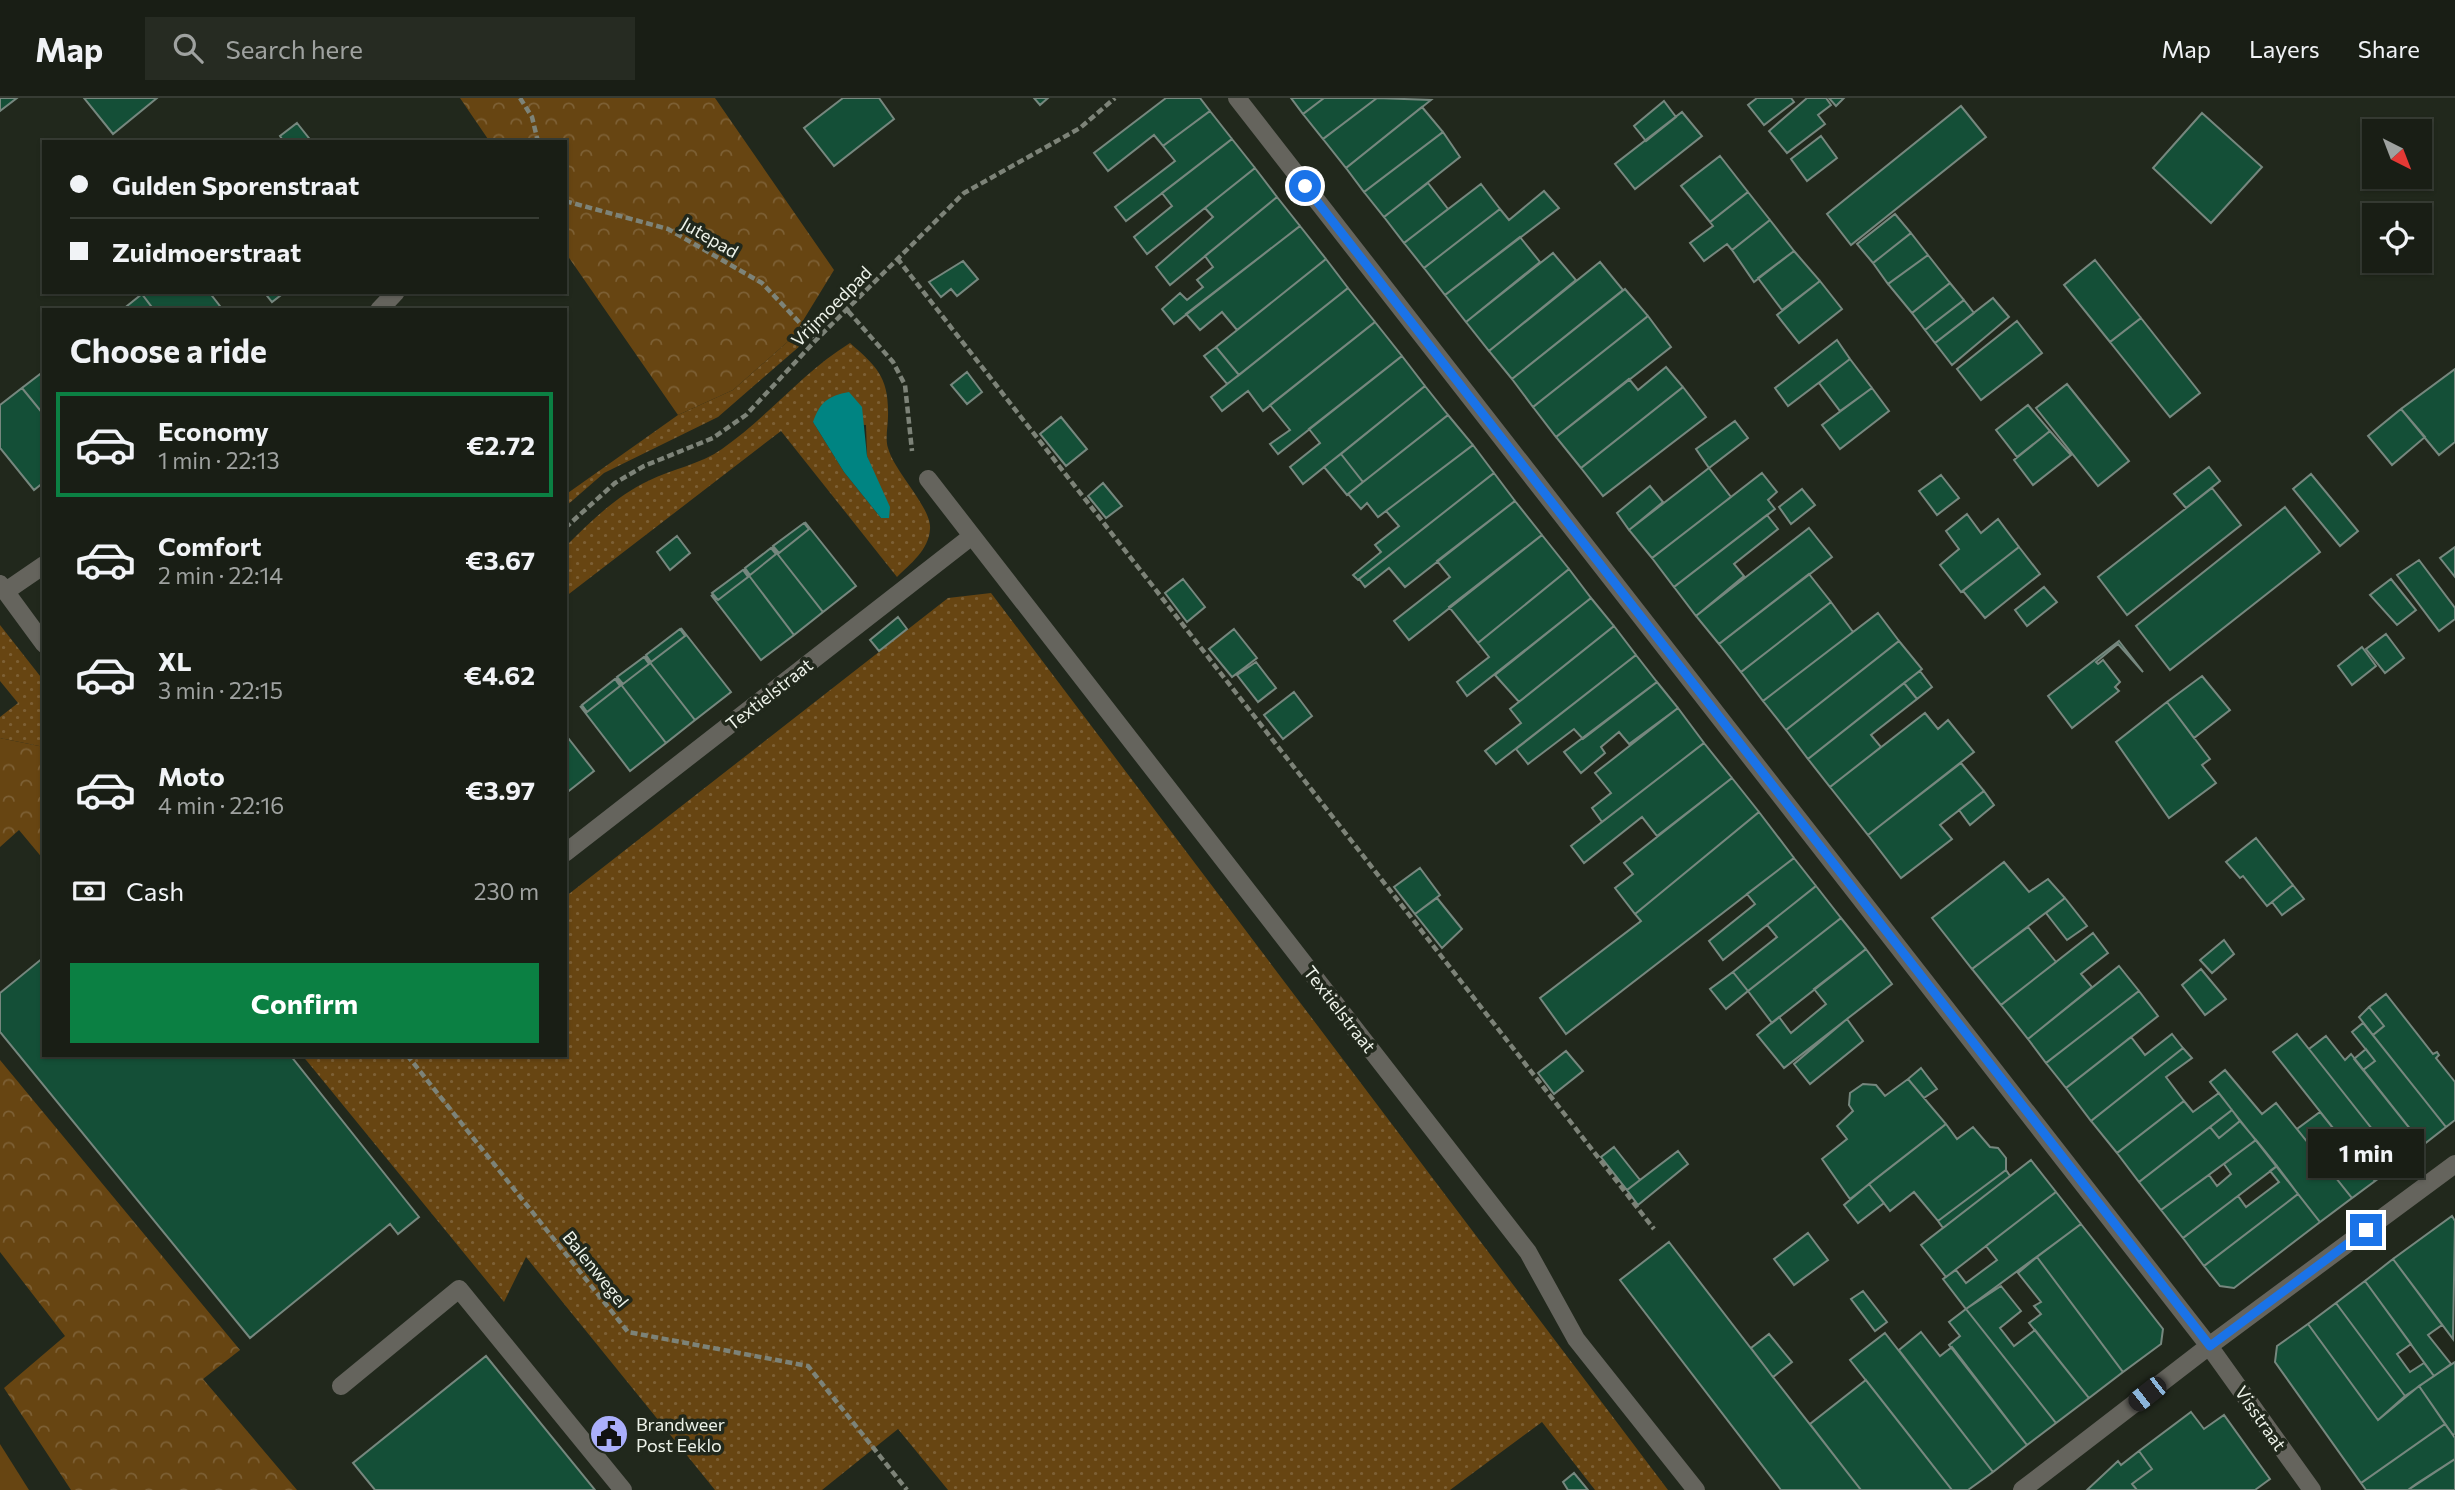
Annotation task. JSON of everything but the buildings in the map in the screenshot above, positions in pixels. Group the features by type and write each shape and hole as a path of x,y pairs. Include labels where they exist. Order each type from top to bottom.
{"street":[{"name":"Visstraat","path":"1237,98 2210,1346 2312,1490"},
{"path":"381,308 394,294"},
{"name":"Textielstraat","path":"928,479 1528,1252 1576,1339 1696,1490"},
{"name":"Textielstraat","path":"567,851 972,536"},
{"path":"42,566 3,587 42,641"},
{"path":"2022,1490 2455,1164"},
{"path":"341,1386 459,1289 623,1490"}],"path":[{"path":"520,98 533,117 538,140"},
{"name":"Vrijmoedpad","path":"567,526 615,483 644,466 713,438 746,415 816,340 964,193 1080,128 1115,98"},
{"name":"Jutepad","path":"567,202 668,229 762,283 816,340"},
{"path":"897,258 1654,1228"},
{"path":"848,311 893,362 905,385 914,459 928,479"},
{"name":"Balenwegel","path":"409,1057 628,1332 808,1366 906,1490"}],"green space":[{"path":"460,98 715,98 834,270 793,337 733,390 678,415 567,255 567,140 489,140"},
{"path":"793,337 801,345 718,417 604,473 567,505 567,494 678,415 733,390"},
{"path":"850,343 874,366 884,382 888,403 888,448 925,511 930,529 926,544 918,556 897,577 781,431 567,595 567,545 594,519 636,487 705,459 722,449","holes":["813,422 866,425 867,456 889,518 881,518 844,472"]},
{"path":"991,593 1668,1490 1595,1490 1542,1422 1450,1490 948,1490 898,1429 822,1490 715,1490 526,1257 504,1302 304,1057 567,1057 567,895 948,598"},
{"path":"0,625 42,678 42,747 0,738 0,717 18,703 0,681"},
{"path":"0,738 42,747 42,858 19,830 0,847"},
{"path":"0,1060 240,1350 203,1379 297,1490 71,1490 4,1388 65,1336 0,1252"},
{"path":"0,1444 29,1490 0,1490"}],"water":[{"path":"849,392 862,407 867,456 890,507 889,518 881,518 844,472 813,422 826,401"}],"place":[{"name":"Brandweer Post Eeklo","path":"609,1434"}],"route":[{"path":"1305,186 2210,1346 2366,1230"}]}
